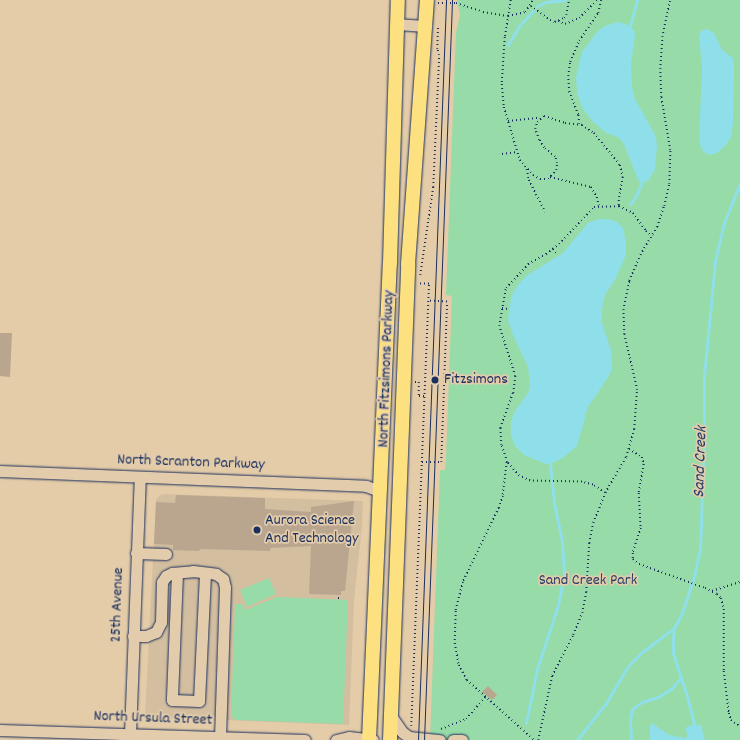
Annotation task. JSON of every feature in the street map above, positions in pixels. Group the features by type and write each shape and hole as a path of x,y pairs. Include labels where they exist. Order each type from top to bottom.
{"main road":[{"name":"North Fitzsimons Parkway","path":"371,740 398,0"},
{"name":"North Fitzsimons Parkway","path":"390,740 408,264 432,28 432,2"}],"street":[{"path":"398,24 432,28"},
{"name":"North Scranton Parkway","path":"0,471 366,486 380,491"},
{"name":"25th Avenue","path":"130,734 140,477"},
{"path":"136,553 166,554"},
{"path":"177,572 172,700 199,700 205,573"},
{"path":"133,636 146,636 156,632 161,622 162,582 166,576 177,572 205,573 216,574 223,580 225,587 220,737"},
{"path":"391,716 402,732 409,737 438,735"},
{"name":"North Ursula Street","path":"0,730 305,740"},
{"path":"336,740 348,737 371,740"},
{"path":"453,740 462,740"}],"path":[{"path":"511,0 502,62 504,107 517,152 545,212"},
{"path":"432,2 456,3 483,12 508,16 522,13 531,6 533,0"},
{"path":"558,21 566,15 569,0"},
{"path":"531,6 550,20 565,24 579,18 597,0"},
{"path":"579,124 578,115 569,92 568,76 570,62 579,41 598,13 601,0"},
{"path":"538,740 552,676 573,635 582,613 586,592 591,532 597,511 629,449 634,429 637,390 624,334 624,300 632,272 652,236 664,206 670,173 670,150 661,97 660,69 662,37 670,0"},
{"path":"420,277 433,187 439,55 432,28"},
{"path":"508,121 547,116 565,123 579,124 594,133 620,165 623,177 619,195 619,206"},
{"path":"539,118 536,126 537,135 541,144 554,157 557,163 556,170 550,177"},
{"path":"502,154 517,152"},
{"path":"526,169 540,179 550,177 591,187 599,206"},
{"path":"605,493 588,484 532,482 524,479 515,472 507,462 501,445 500,428 514,387 515,376 499,326 502,308 506,288 528,264 553,249 590,210 599,206 619,206 634,213 646,231 652,236"},
{"path":"553,249 556,253"},
{"path":"410,729 429,284 419,284 418,291"},
{"path":"422,462 441,462 448,302 428,301"},
{"path":"502,308 508,310"},
{"path":"412,382 419,382 419,396 425,396"},
{"path":"629,449 642,457 644,464 639,493 642,528 633,553 633,559 639,564 712,591 717,594 723,603 724,671 728,707 731,720 740,726"},
{"path":"507,462 503,496 499,508 463,582 456,611 455,643 459,665 467,680 534,740"},
{"path":"712,591 740,582"},
{"path":"438,735 463,722 485,697"}],"shaded area":[{"path":"160,495 363,501 362,526 354,600 349,725 145,717 156,500"}],"green space":[{"name":"Sand Creek Park","path":"457,0 740,0 740,740 430,740 440,470 445,470 446,458 452,296 446,295 456,32 460,15"},
{"path":"269,578 276,594 247,607 240,590"},
{"path":"277,597 348,600 343,724 235,720 231,716 235,604 242,604 245,610"}],"water":[{"path":"617,22 626,24 634,30 635,35 631,64 634,97 656,137 657,147 655,169 649,180 641,184 624,144 619,138 605,132 592,121 583,109 577,93 576,77 582,52 597,32 605,26"},
{"path":"707,29 714,33 722,50 733,58 734,68 733,124 731,137 725,146 717,153 710,155 705,153 701,148 699,140 702,69 699,36 701,31"},
{"path":"599,219 613,220 618,223 623,228 626,242 626,255 616,278 605,295 602,310 602,323 611,350 612,369 609,376 588,407 577,446 563,458 550,464 546,464 524,455 515,446 511,435 513,415 528,393 530,387 528,367 513,335 508,320 511,297 517,286 526,276 563,253 588,223"},
{"path":"652,723 669,735 685,738 688,736 685,728 691,725 701,725 705,740 650,740 650,726"}],"building":[{"path":"0,333 12,333 10,377 0,376"},
{"path":"176,495 265,498 265,509 311,512 311,507 354,501 345,591 341,591 341,595 309,594 311,546 271,548 270,551 200,549 199,551 173,550 173,545 154,544 156,502 175,503"},
{"path":"488,686 497,695 492,700 482,692"}],"waterway":[{"path":"537,6 546,2 565,0"},
{"path":"630,26 637,0"},
{"path":"508,45 519,26 533,11"},
{"name":"Sand Creek","path":"695,728 686,693 673,653 673,638 674,628 682,613 694,577 700,549 704,447 704,376 715,261 724,223 740,183"},
{"path":"630,204 636,196 641,184"},
{"path":"526,723 537,669 558,605 564,573 562,541 554,502 550,464"},
{"path":"577,740 606,703 628,666 642,652 674,628"},
{"path":"631,740 630,720 632,709 642,702 658,697 671,689 681,678"}],"tram line":[{"path":"418,740 446,0"},
{"path":"424,740 452,0"}],"place":[{"name":"Fitzsimons","path":"435,380"},
{"name":"Aurora Science And Technology","path":"257,530"}]}
